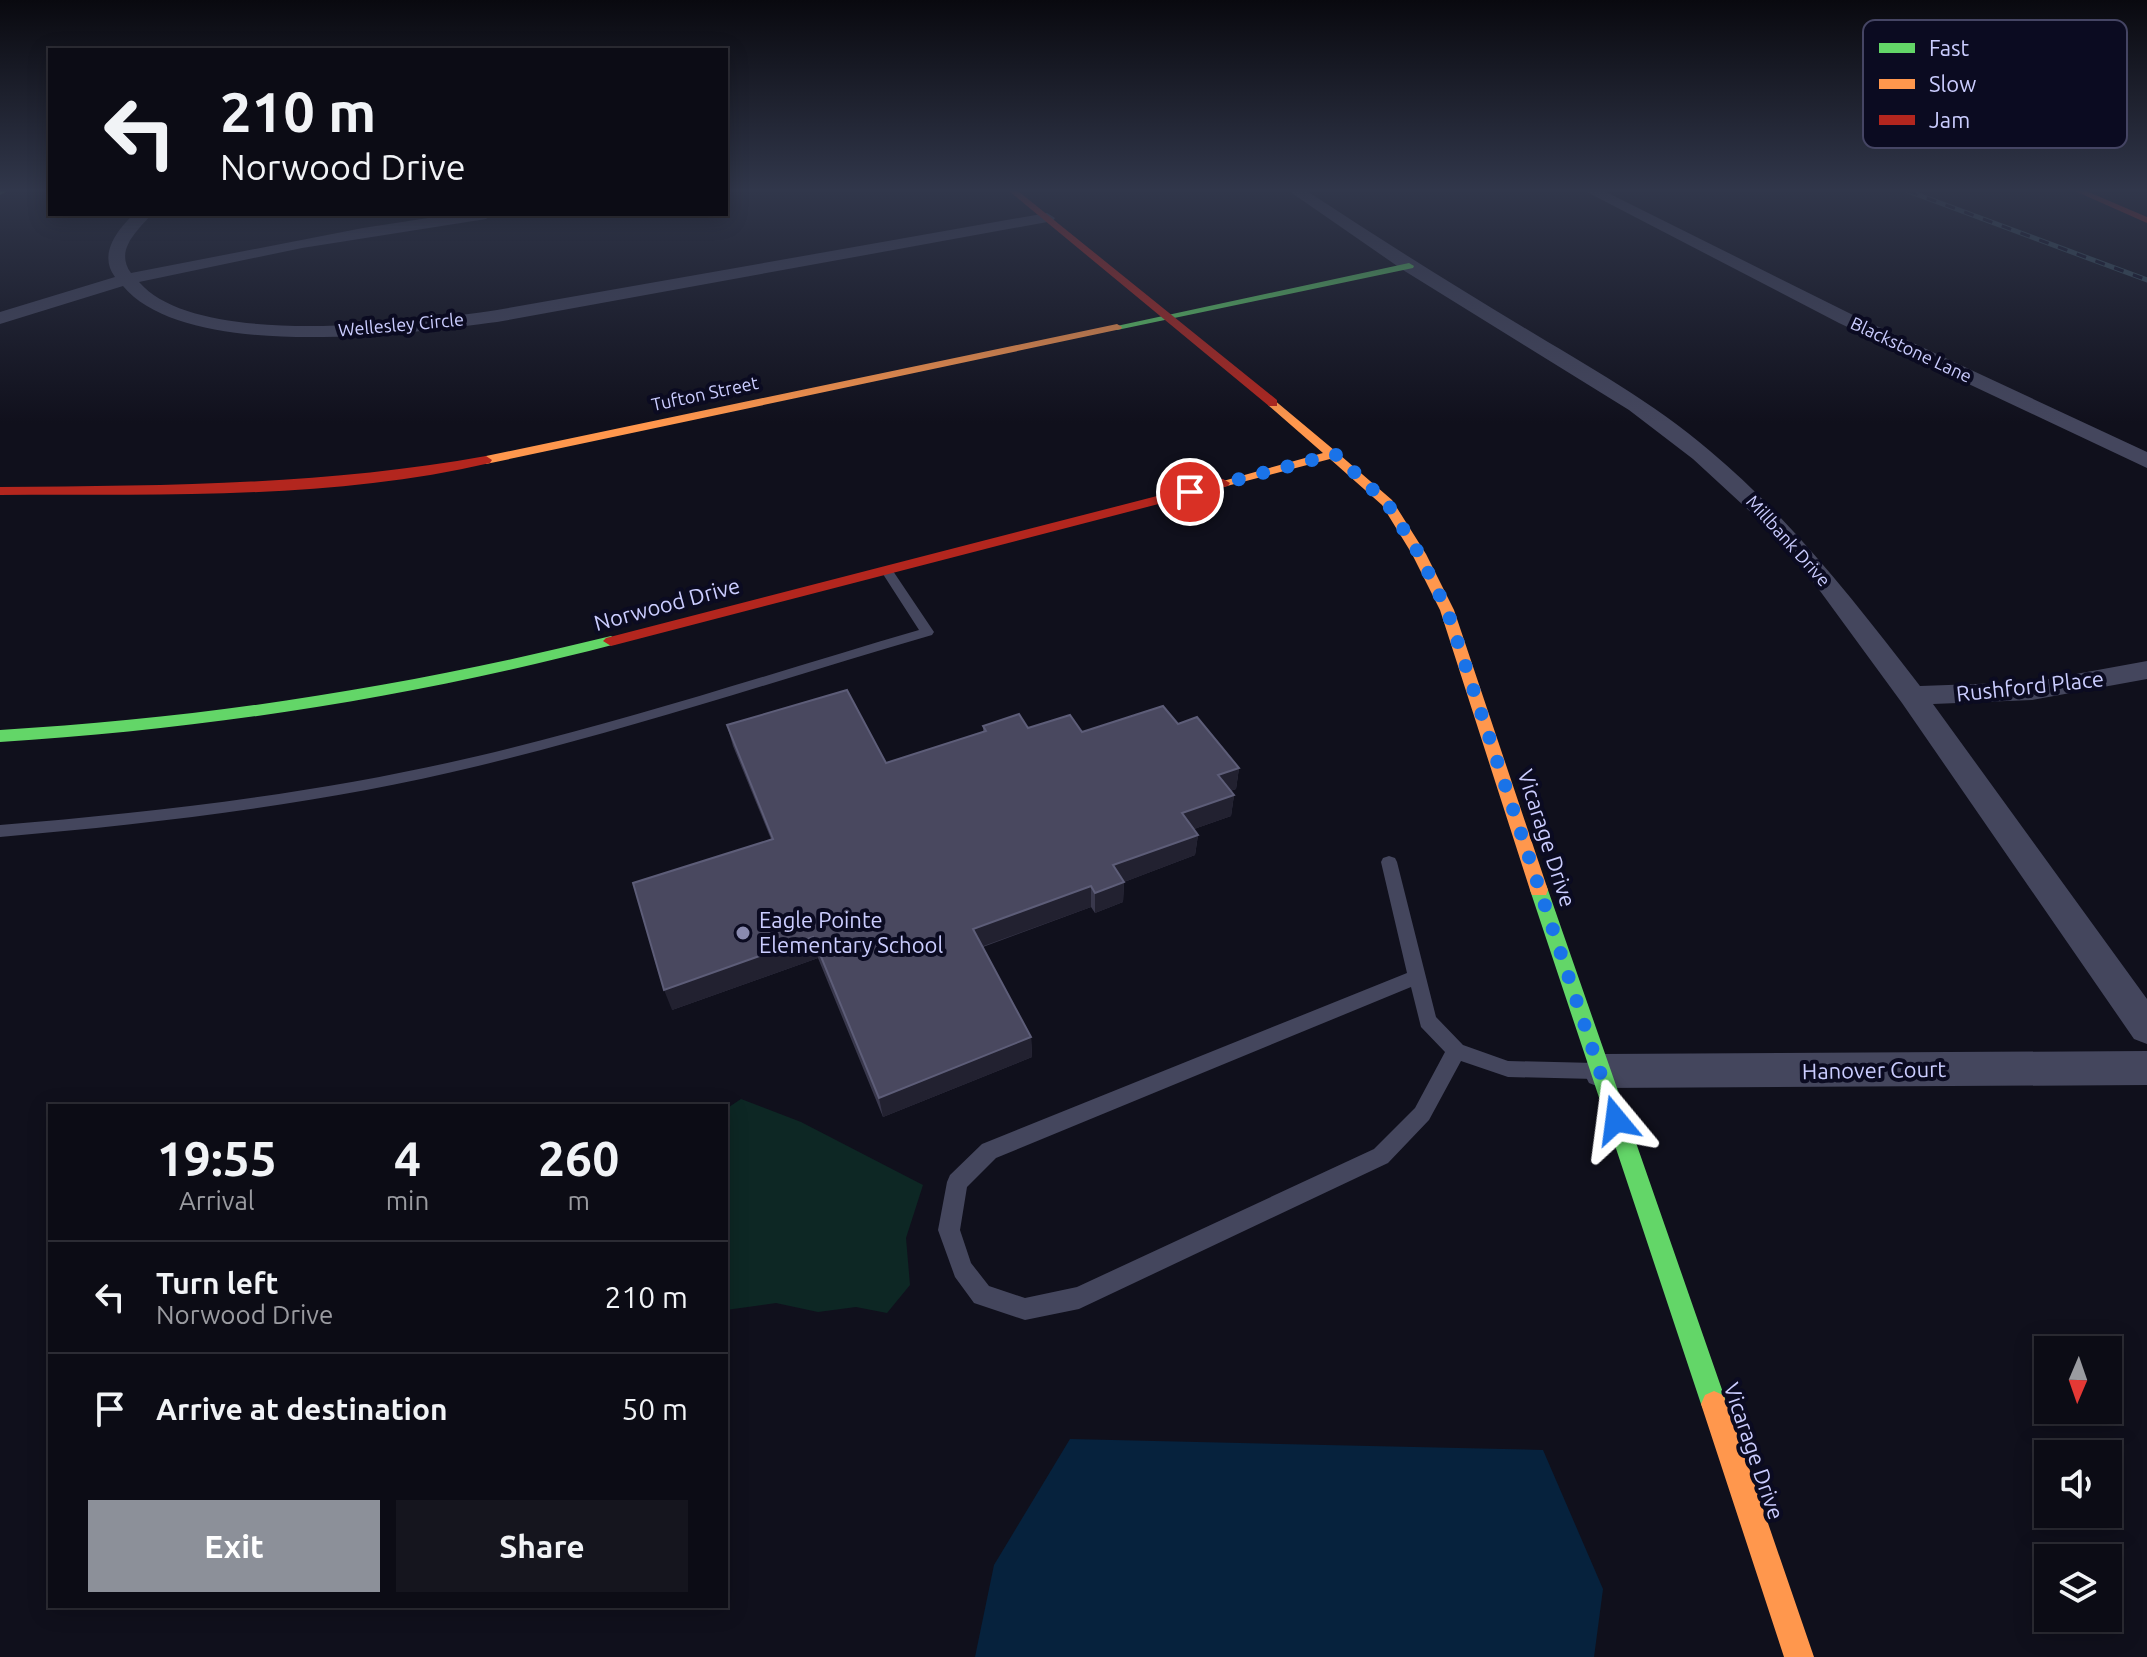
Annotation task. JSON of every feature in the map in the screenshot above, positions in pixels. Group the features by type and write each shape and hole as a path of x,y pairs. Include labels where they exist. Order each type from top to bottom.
{"street":[{"path":"118,268 124,282"},
{"path":"0,318 180,268"},
{"name":"Wellesley Circle","path":"124,282 155,305 195,320 259,330 348,332 424,327 759,268"},
{"name":"Vicarage Drive","path":"1110,268 1335,454 1387,503 1419,554 1447,610 1584,1028 1602,1071 1799,1657"},
{"name":"Tufton Street","path":"0,491 261,489 362,479 479,461 1398,268"},
{"name":"Millbank Drive","path":"1413,268 1589,374 1701,454 1764,512 1821,575 1912,696 2147,1028"},
{"name":"Blackstone Lane","path":"1746,268 2147,461"},
{"name":"Norwood Drive","path":"0,736 119,731 294,710 478,676 1335,454"},
{"name":"Rushford Place","path":"1912,696 2032,691 2147,670"},
{"name":"Hanover Court","path":"1602,1071 2147,1068"}],"lane":[{"path":"0,831 130,821 365,783 542,745 927,632 887,571"},
{"path":"1389,862 1428,1021 1456,1051 1508,1069 1602,1071"},
{"path":"1417,977 989,1151 957,1182 949,1230 963,1269 982,1295 1025,1309 1079,1298 1381,1156 1422,1114 1456,1051"}],"green space":[{"path":"741,1099 801,1122 923,1185 906,1238 910,1285 887,1313 856,1307 818,1312 776,1303 728,1310 728,1108"}],"water":[{"path":"1070,1439 1543,1450 1603,1589 1594,1657 975,1657 994,1565"}],"building":[{"name":"Eagle Pointe Elementary School","path":"847,690 886,763 986,731 983,726 1019,714 1028,728 1070,715 1082,732 1163,706 1178,724 1197,717 1239,768 1218,775 1234,795 1182,813 1198,835 1113,865 1124,882 1095,893 1091,886 973,929 1031,1037 879,1098 813,937 664,990 633,883 773,839 727,725"}],"railway":[{"path":"2116,268 2147,280"}],"traffic: fast":[{"path":"1117,327 1398,268"},
{"path":"0,736 155,725 308,705 460,677 611,641"},
{"path":"1539,890 1714,1404"}],"traffic: slow":[{"path":"486,460 1117,327"},
{"path":"1273,403 1387,503 1419,554 1447,610 1539,890"},
{"path":"1223,483 1335,454"},
{"path":"1714,1404 1799,1657"}],"traffic: jam":[{"path":"1108,268 1273,403"},
{"path":"0,491 244,488 365,479 486,460"},
{"path":"611,641 1223,483"}],"place":[{"name":"Eagle Pointe Elementary School","path":"743,933"}],"route":[{"path":"1190,492 1335,454 1387,503 1419,554 1447,610 1616,1120"}]}
